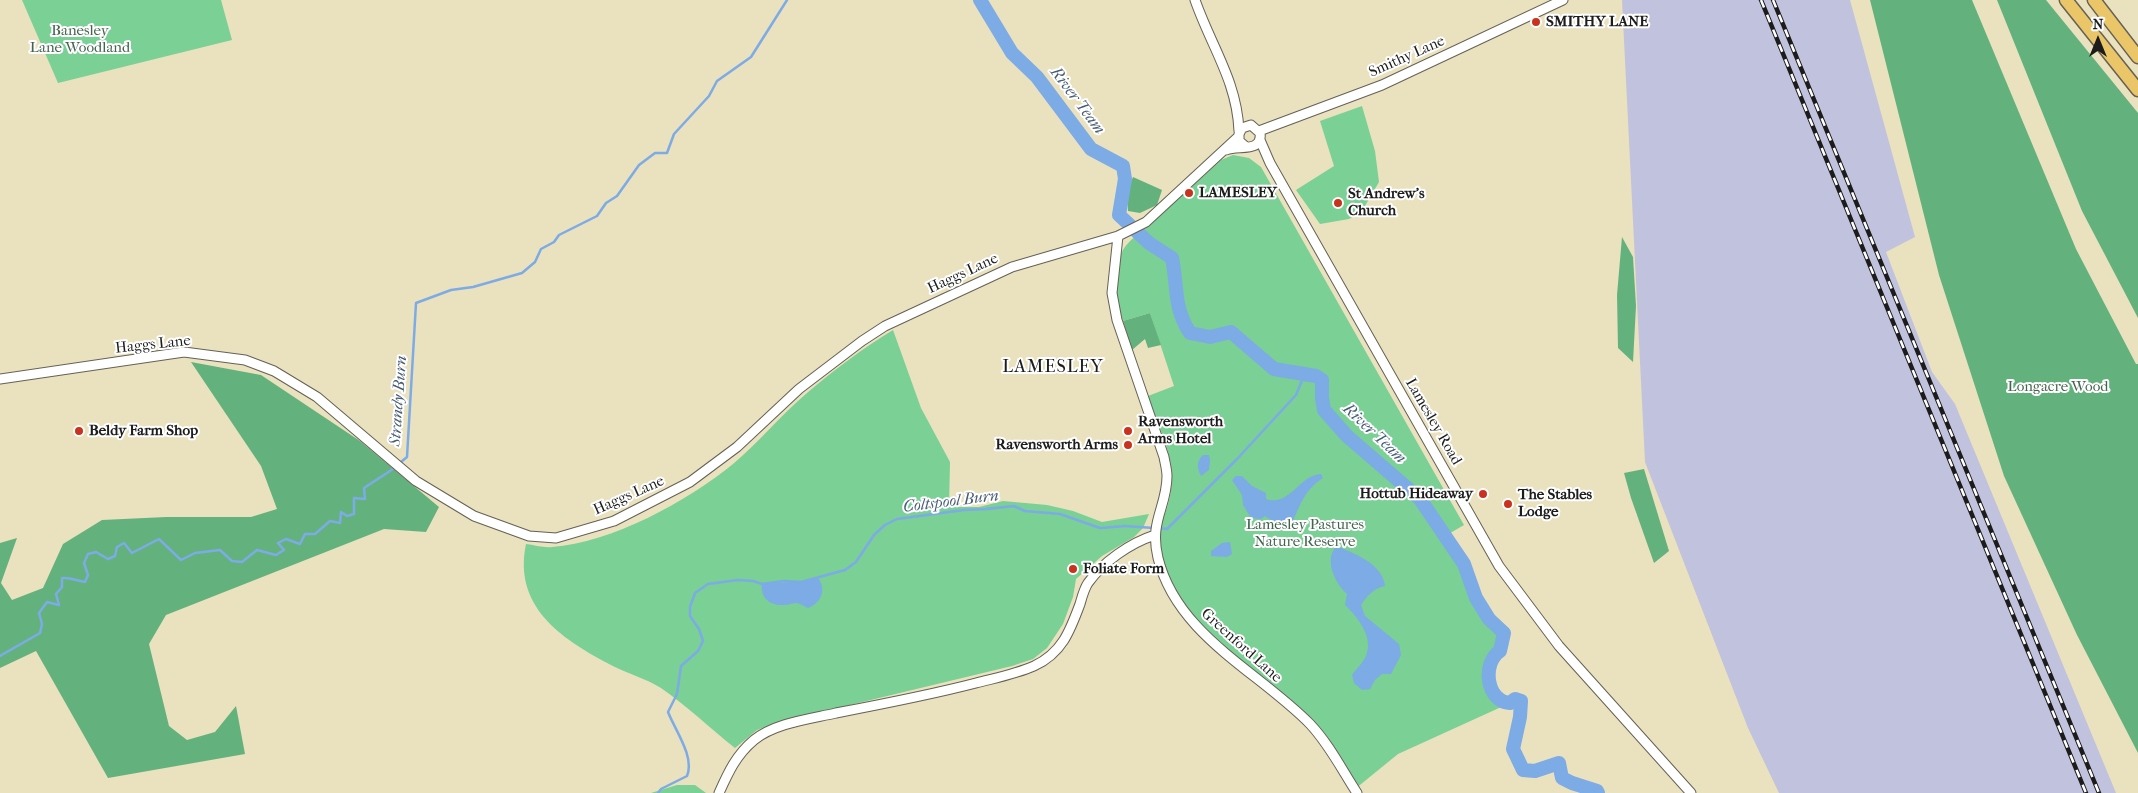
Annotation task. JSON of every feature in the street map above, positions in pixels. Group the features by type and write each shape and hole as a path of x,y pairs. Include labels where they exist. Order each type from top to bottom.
{"highway":[{"path":"2066,0 2138,90"},
{"path":"2094,0 2138,57"}],"street":[{"path":"1195,0 1228,75 1237,106 1240,143 1248,147 1258,144 1260,135 1256,127 1249,125 1237,106"},
{"name":"Smithy Lane","path":"1260,135 1382,84 1563,0"},
{"path":"1239,134 1249,125"},
{"name":"Haggs Lane","path":"0,379 184,352 245,360 274,371 317,397 416,481 474,516 529,536 556,538 614,521 690,482 737,447 799,389 885,326 1012,267 1120,235 1146,222 1222,153 1239,134"},
{"name":"Lamesley Road","path":"1260,135 1270,163 1499,566 1559,646 1691,793"},
{"name":"Lamesley Road","path":"1248,147 1270,163"},
{"name":"Haggs Lane","path":"1222,153 1233,148 1248,147"},
{"name":"Greenford Lane","path":"1120,235 1112,293 1117,320 1164,457 1167,475 1166,488 1156,521 1155,535 1158,560 1165,579 1187,615 1204,634 1310,724 1330,749 1357,793"},
{"path":"718,793 730,767 739,754 755,739 776,728 998,678 1034,666 1048,657 1063,643 1087,584 1106,563 1143,539 1155,535"}],"shaded area":[{"path":"1622,0 1850,0 1915,237 1886,252 1932,372 1955,404 2116,793 1779,793 1748,728 1645,462"}],"green space":[{"name":"Banesley Lane Woodland","path":"22,0 221,0 232,40 58,83"},
{"name":"Longacre Wood","path":"1870,0 1972,0 2076,249 2136,364 2138,364 2138,753 2077,635 2004,476 1939,275"},
{"path":"1997,0 2046,0 2138,113 2138,318 2082,211"},
{"path":"1362,106 1375,151 1379,182 1362,211 1349,219 1320,224 1296,190 1334,166 1320,121"},
{"name":"Lamesley Pastures Nature Reserve","path":"1233,155 1249,158 1261,167 1464,525 1445,536 1464,564 1476,598 1489,619 1504,633 1500,651 1492,656 1487,672 1490,684 1497,698 1503,703 1510,703 1398,754 1355,789 1309,724 1204,634 1174,595 1155,535 1161,526 1167,508 1172,478 1168,451 1148,396 1174,386 1150,313 1123,321 1118,304 1116,271 1121,254 1130,241 1221,160"},
{"path":"1133,177 1162,190 1157,205 1140,213 1128,211 1127,191"},
{"path":"1622,237 1633,257 1636,306 1633,362 1618,348 1617,295"},
{"path":"1150,313 1161,345 1148,348 1145,339 1132,350 1123,321"},
{"path":"893,330 921,408 950,462 949,507 979,507 1003,501 1047,505 1073,511 1102,522 1149,514 1143,528 1134,537 1102,556 1076,579 1073,597 1063,624 1047,648 1033,659 1012,666 775,723 757,730 735,748 661,688 591,654 558,631 544,617 534,602 527,585 524,566 526,544 552,547 599,538 648,518 672,505 715,478 733,464 817,384"},
{"path":"191,362 261,375 360,441 439,507 426,532 384,529 166,615 149,644 169,726 187,740 215,732 236,706 245,754 108,778 36,651 0,668 0,543 17,538 1,583 12,600 43,588 63,544 102,520 166,517 251,517 277,509 261,466"},
{"path":"1644,469 1669,551 1654,563 1624,473"},
{"path":"677,785 695,785 706,793 651,793"}],"water":[{"path":"1203,455 1209,455 1210,461 1209,470 1201,476 1198,465"},
{"path":"1321,474 1323,478 1308,491 1293,521 1286,522 1275,521 1265,516 1261,519 1251,518 1243,505 1242,495 1232,480 1236,476 1242,476 1252,486 1266,493 1266,499 1274,500 1282,499 1306,479"},
{"path":"1230,542 1232,554 1227,557 1211,556 1211,551 1222,543"},
{"path":"1336,546 1366,560 1379,571 1385,586 1371,593 1361,605 1365,616 1399,644 1401,655 1391,674 1382,674 1375,680 1370,689 1362,690 1354,683 1352,675 1366,656 1368,642 1363,628 1345,605 1347,594 1332,572 1331,558"},
{"path":"818,578 822,587 821,596 813,606 808,608 797,603 780,605 771,603 763,594 762,584"}],"waterway":[{"name":"Strandy Burn","path":"0,656 40,633 42,624 39,613 47,602 59,605 56,594 62,587 62,578 85,582 88,575 84,563 88,554 96,552 108,559 115,556 117,547 124,543 132,553 159,539 181,560 195,553 220,550 232,561 242,562 257,550 276,555 284,550 278,543 286,539 300,544 305,534 315,534 330,521 340,523 341,512 347,516 354,514 354,498 365,499 364,488 407,457 416,303 451,290 473,287 522,273 535,262 541,249 554,242 559,235 597,216 606,203 617,196 639,165 655,153 667,153 674,134 709,96 717,81 751,57 787,0"},
{"name":"River Team","path":"980,0 1012,53 1037,77 1091,149 1123,166 1125,179 1119,215 1149,243 1172,258 1178,305 1190,333 1210,337 1231,332 1274,369 1316,376 1322,380 1324,410 1347,436 1420,499 1464,564 1476,598 1489,619 1504,633 1500,651 1490,664 1489,682 1496,696 1502,701 1510,703 1515,699 1521,701 1520,717 1513,749 1523,770 1535,771 1559,763 1562,778 1598,793"},
{"name":"Coltspool Burn","path":"1159,528 1167,529 1237,459 1296,395 1305,373"},
{"name":"Coltspool Burn","path":"658,793 661,789 687,776 689,769 686,752 668,712 677,694 681,666 698,651 703,641 699,629 690,616 690,607 695,593 708,584 738,580 762,584 784,581 801,582 845,570 856,562 874,535 885,525 897,519 964,510 1014,506 1025,511 1060,514 1100,528 1125,526 1154,528"}],"railway":[{"path":"1761,0 2086,793"},
{"path":"1773,0 2099,793"}],"place":[{"name":"SMITHY LANE","path":"1536,22"},
{"name":"LAMESLEY","path":"1189,193"},
{"name":"St Andrew's Church","path":"1338,203"},
{"name":"Beldy Farm Shop","path":"79,431"},
{"name":"Ravensworth Arms Hotel","path":"1128,431"},
{"name":"Ravensworth Arms","path":"1128,445"},
{"name":"Hottub Hideaway","path":"1483,494"},
{"name":"The Stables Lodge","path":"1508,504"},
{"name":"Foliate Form","path":"1073,569"}],"district":[{"name":"LAMESLEY","path":"1053,368"}]}
